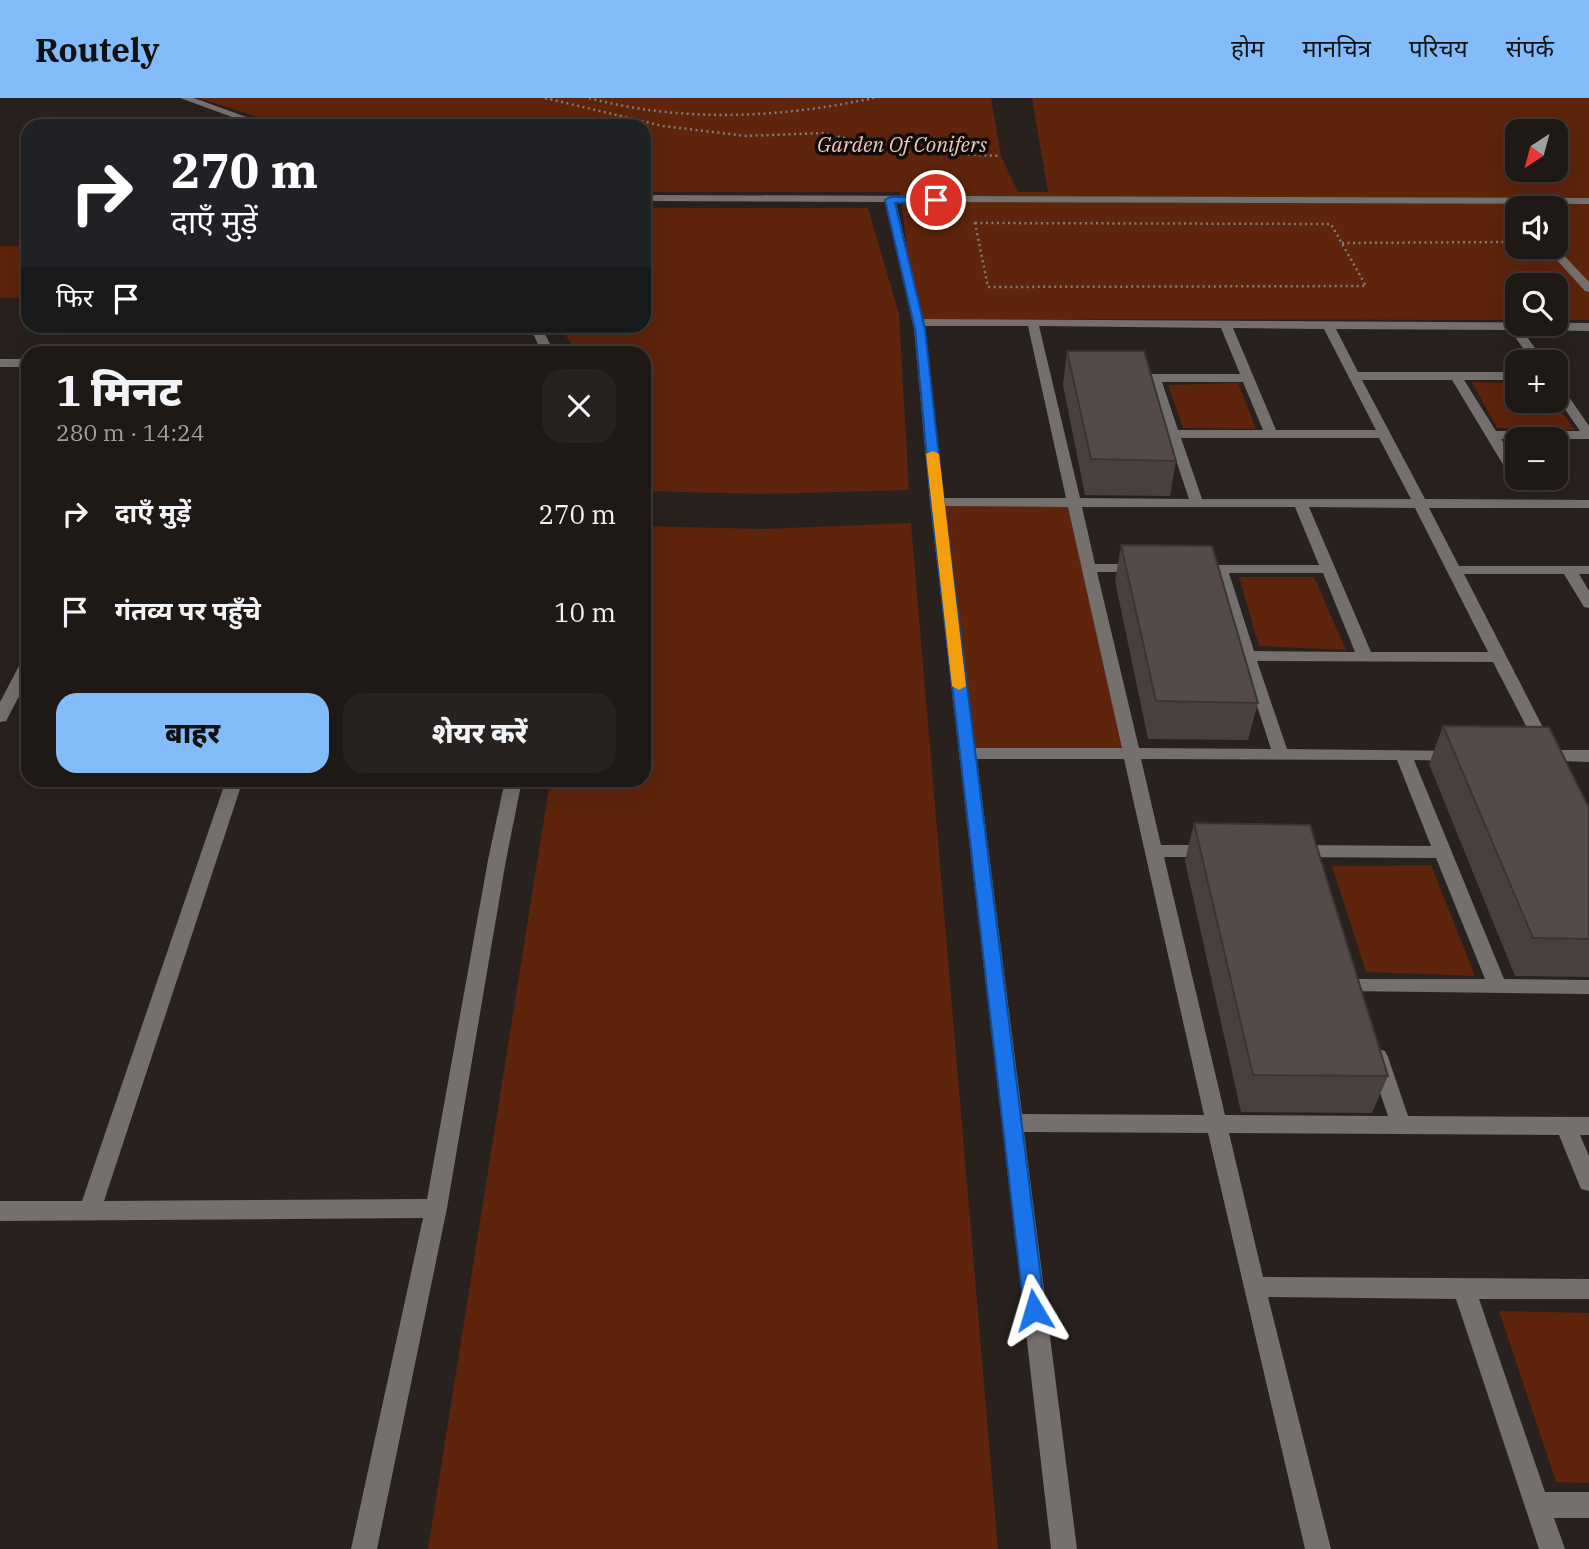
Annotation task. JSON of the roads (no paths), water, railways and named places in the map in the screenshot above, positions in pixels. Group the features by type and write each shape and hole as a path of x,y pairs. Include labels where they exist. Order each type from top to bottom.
{"street":[{"path":"185,98 246,119"},
{"path":"651,198 1505,202"},
{"path":"890,200 919,323 937,502 1064,1549"},
{"path":"1568,201 1589,201"},
{"path":"1561,259 1589,289"},
{"path":"919,323 1505,328"},
{"path":"1033,324 1052,378 1074,503 1254,1287 1318,1549"},
{"path":"1226,326 1271,434"},
{"path":"1329,327 1552,761"},
{"path":"1568,327 1589,327"},
{"path":"0,363 21,363"},
{"path":"1353,376 1505,376"},
{"path":"1456,376 1505,456"},
{"path":"1114,378 1247,378"},
{"path":"1155,378 1197,503"},
{"path":"1568,404 1589,435"},
{"path":"1173,434 1384,434"},
{"path":"1492,435 1589,435"},
{"path":"1526,490 1534,504"},
{"path":"937,502 1589,504"},
{"path":"1301,503 1365,657"},
{"path":"1089,568 1154,568"},
{"path":"1181,568 1329,569"},
{"path":"1220,569 1281,755"},
{"path":"1454,570 1589,570"},
{"path":"1569,570 1589,604"},
{"path":"1248,656 1498,657"},
{"path":"0,717 21,677"},
{"path":"967,753 1469,755"},
{"path":"1403,755 1498,987"},
{"path":"1522,756 1552,761 1589,756"},
{"path":"90,1209 233,787"},
{"path":"364,1549 436,1208 497,860 513,787"},
{"path":"1154,851 1232,851"},
{"path":"1284,851 1443,852"},
{"path":"1310,851 1318,876"},
{"path":"1346,961 1363,1011"},
{"path":"1354,986 1589,987"},
{"path":"1371,1037 1401,1125"},
{"path":"1011,1123 1589,1126"},
{"path":"1566,1126 1589,1182"},
{"path":"0,1211 436,1208"},
{"path":"1254,1287 1589,1289"},
{"path":"1464,1288 1552,1549"},
{"path":"1537,1504 1589,1505"}],"park label":[{"name":"Garden Of Conifers","path":"902,144"}]}
